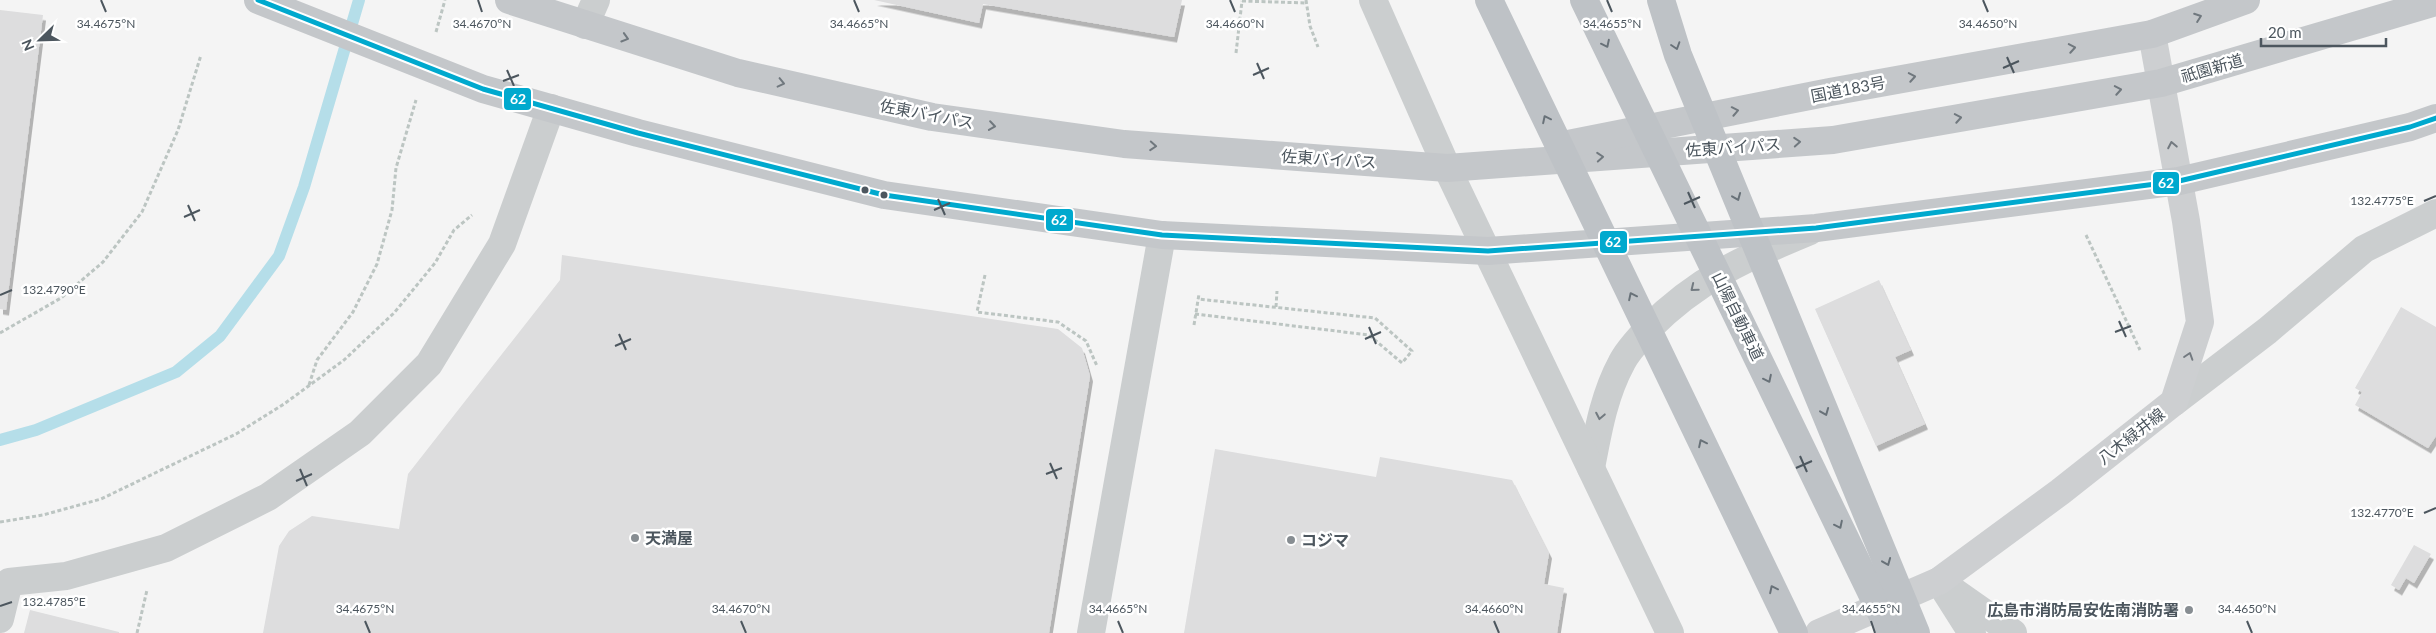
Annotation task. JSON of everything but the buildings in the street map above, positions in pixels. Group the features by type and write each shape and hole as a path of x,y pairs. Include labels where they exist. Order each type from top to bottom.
{"highway":[{"path":"1489,0 1794,633"},
{"name":"山陽自動車道","path":"1584,0 1891,633"},
{"path":"1661,0 1678,55 1916,633"},
{"name":"国道183号","path":"1447,168 1830,92 2152,34 2246,0"},
{"path":"261,2 483,89 638,133 884,195 1162,235 1488,251 1816,228 2179,181 2410,127 2436,118"},
{"name":"祇園新道","path":"2161,83 2436,2"},
{"name":"佐東バイパス","path":"519,4 738,73 932,118 1124,144 1447,168 1832,140 2161,83"}],"main road":[{"name":"八木緑井線","path":"1819,633 1938,581 2060,492 2174,402 2200,322 2179,181 2152,34"}],"street":[{"path":"585,25 596,0"},
{"path":"1373,0 1447,168 1670,633"},
{"path":"0,618 9,582 66,576 166,548 268,497 360,433 429,364 502,244 551,108"},
{"path":"2174,402 2267,331 2364,249 2436,213"},
{"path":"1591,468 1602,409 1622,361 1643,335 1665,312 1701,283 1747,256 1816,228"},
{"path":"1091,633 1162,235"},
{"path":"1938,581 1972,633"},
{"path":"1938,581 2013,633"}],"path":[{"path":"434,37 445,0"},
{"path":"1236,52 1242,1 1307,2 1310,26 1318,47"},
{"path":"0,333 61,298 103,262 142,212 178,130 201,55"},
{"path":"309,386 317,360 353,312 377,264 392,210 396,168 418,93"},
{"path":"0,522 43,515 101,499 236,434 309,386 344,360 394,313 435,263 454,230 477,212"},
{"path":"2086,235 2140,350"},
{"path":"985,274 977,312 1058,322 1086,341 1097,366"},
{"path":"1276,307 1277,291"},
{"path":"1194,325 1199,294"},
{"path":"1195,314 1369,334 1402,363 1412,351 1375,318 1198,299"}],"waterway":[{"path":"0,440 36,430 176,372 220,336 279,256 304,187 359,0"}],"transit line":[{"name":"62","path":"258,0 483,89 638,133 884,195 1162,235 1488,251 1816,228 2179,181 2410,127 2436,118"}],"place":[{"name":"天満屋","path":"635,538"},
{"name":"コジマ","path":"1291,540"},
{"name":"広島市消防局安佐南消防署","path":"2189,610"}]}
